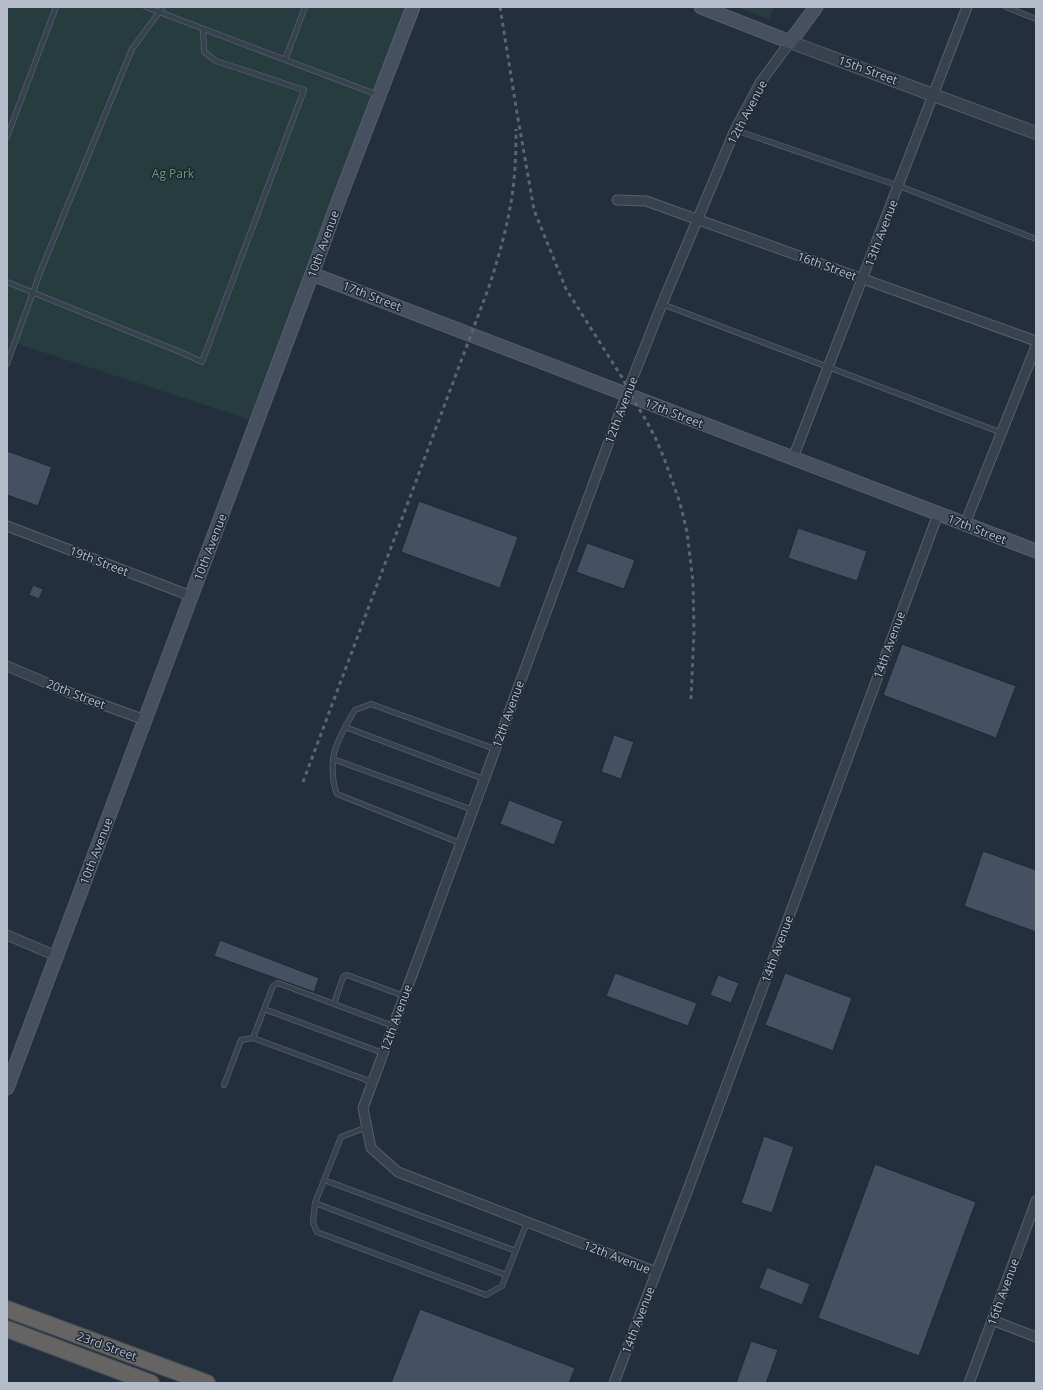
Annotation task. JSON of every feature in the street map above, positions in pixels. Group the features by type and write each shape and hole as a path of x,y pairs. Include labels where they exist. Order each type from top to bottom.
{"highway":[{"name":"23rd Street","path":"7,1309 207,1383"},
{"name":"23rd Street","path":"7,1329 150,1383"}],"main road":[{"name":"10th Avenue","path":"7,1088 337,205 413,7"},
{"name":"15th Street","path":"701,7 790,42"},
{"name":"12th Avenue","path":"790,42 816,7"},
{"name":"17th Street","path":"312,274 1036,551"}],"street":[{"name":"13th Avenue","path":"793,458 968,7"},
{"name":"15th Street","path":"790,42 1036,133"},
{"name":"12th Avenue","path":"656,1272 398,1172 371,1148 363,1108 626,394 662,304 735,130 760,83 790,42"},
{"name":"16th Street","path":"617,200 646,201 1036,341"},
{"path":"965,524 1036,346"},
{"name":"14th Avenue","path":"614,1383 938,514"},
{"name":"19th Street","path":"7,526 191,596"},
{"name":"20th Street","path":"7,666 68,692 145,720"},
{"path":"7,935 56,956"},
{"name":"16th Avenue","path":"969,1383 1035,1207"},
{"path":"992,1320 1036,1336"}],"lane":[{"path":"7,137 56,7"},
{"path":"146,7 380,95"},
{"path":"7,364 33,292 96,134 132,49 163,7"},
{"path":"285,60 305,7"},
{"path":"1006,7 1036,19"},
{"path":"7,282 202,362 304,90 216,61 204,52 202,29"},
{"path":"735,130 899,186 1036,239"},
{"path":"662,304 1002,433"},
{"path":"460,843 338,794 334,785 333,759 345,727 354,710 371,704 495,749"},
{"path":"345,727 484,779"},
{"path":"333,759 473,810"},
{"path":"334,1004 343,977 347,975 404,996"},
{"path":"253,1038 273,986 278,983 393,1026"},
{"path":"264,1009 383,1053"},
{"path":"224,1086 241,1040 253,1038 372,1082"},
{"path":"367,1127 341,1137 315,1203 313,1223 318,1232 486,1295 502,1286 527,1222"},
{"path":"324,1180 516,1251"},
{"path":"315,1203 506,1275"}],"green space":[{"name":"Ag Park","path":"7,7 413,7 257,422 15,343 7,364"},
{"path":"736,7 774,7 769,19"}],"building":[{"path":"7,451 52,467 38,506 7,495"},
{"path":"419,501 518,537 500,588 401,552"},
{"path":"798,528 867,551 857,581 788,558"},
{"path":"587,543 635,560 624,589 576,572"},
{"path":"33,585 43,589 39,599 29,595"},
{"path":"902,644 1016,686 996,738 883,695"},
{"path":"614,735 634,742 621,779 601,772"},
{"path":"509,800 563,821 554,845 500,824"},
{"path":"983,851 1036,870 1036,932 964,906"},
{"path":"220,940 319,978 314,992 214,956"},
{"path":"615,973 697,1003 688,1026 606,996"},
{"path":"785,973 852,998 833,1051 765,1025"},
{"path":"718,975 739,983 731,1003 710,995"},
{"path":"764,1136 794,1147 772,1213 741,1203"},
{"path":"875,1164 976,1202 919,1356 818,1318"},
{"path":"767,1267 810,1284 802,1305 759,1288"},
{"path":"420,1309 575,1368 569,1383 391,1383"},
{"path":"751,1341 778,1350 766,1383 736,1383"}],"railway":[{"path":"500,7 534,210 566,289 623,379 631,396 655,437 680,503 687,532 693,582 694,632 691,699"},
{"path":"303,782 490,284 503,241 512,196 516,129"}]}
